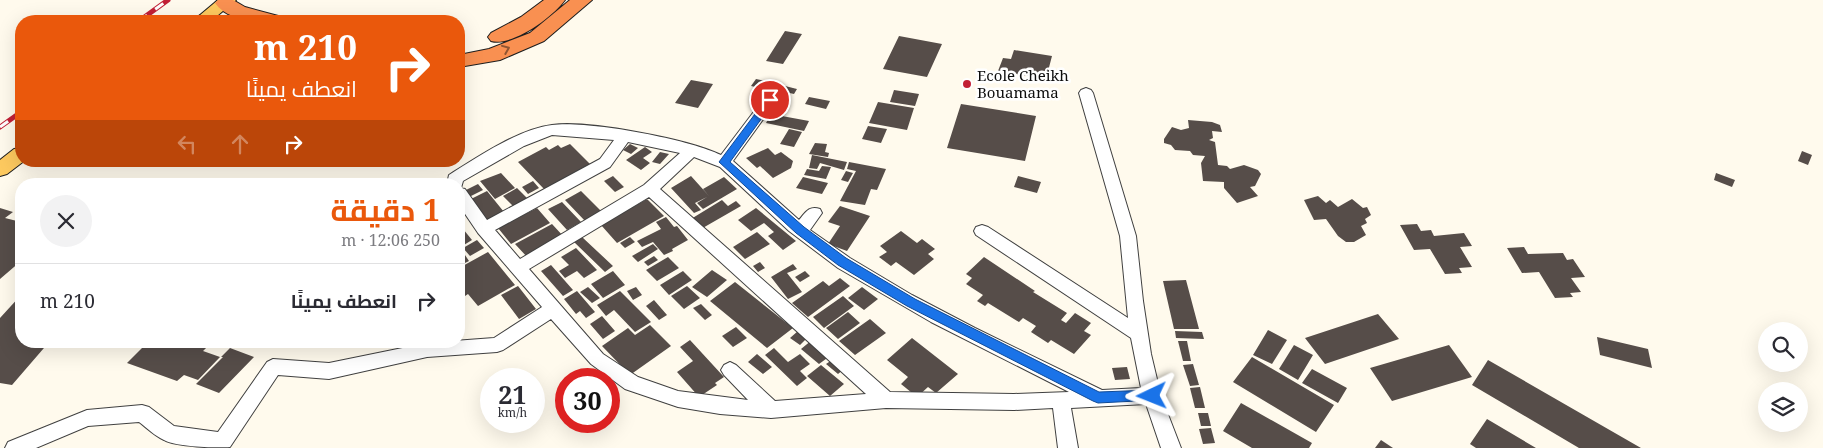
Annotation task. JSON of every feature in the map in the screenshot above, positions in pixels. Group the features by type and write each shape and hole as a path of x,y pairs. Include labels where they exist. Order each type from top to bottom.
{"highway":[{"path":"465,47 485,43 518,28 545,11 555,0"},
{"path":"465,60 492,55 537,37 582,0"},
{"path":"226,1 238,11 253,15"}],"main road":[{"path":"210,15 226,1"},
{"path":"0,169 15,158"}],"street":[{"path":"1086,93 1128,236 1138,334 1152,396 1171,448"},
{"path":"724,162 770,100"},
{"path":"458,178 537,134 571,129 625,136 691,151 724,162 800,230 842,262 911,303 1098,397"},
{"path":"484,229 605,163 625,136"},
{"path":"518,268 650,189 691,151"},
{"path":"650,189 886,400"},
{"path":"465,202 484,229 597,359 632,383 678,399 720,406 771,410 886,400 1014,402 1152,396"},
{"path":"800,230 814,213"},
{"path":"982,231 1138,334"},
{"path":"465,347 497,345 554,308"},
{"path":"15,448 86,418 142,413 170,434 223,441 273,367 329,371 427,350 455,348"},
{"path":"730,370 771,410"},
{"path":"1061,401 1068,448"}],"building":[{"path":"785,31 802,34 783,64 766,61"},
{"path":"899,36 942,44 927,77 883,69"},
{"path":"1014,50 1052,56 1046,79 998,71 1003,58 1011,59"},
{"path":"756,79 774,83 769,90 751,86"},
{"path":"691,80 713,84 698,108 675,103"},
{"path":"785,86 797,89 794,94 781,91"},
{"path":"894,90 919,94 915,106 890,102"},
{"path":"809,97 830,101 826,109 805,104"},
{"path":"878,102 914,108 907,130 869,123"},
{"path":"961,104 1036,116 1025,161 947,148"},
{"path":"771,107 786,109 785,115 769,113"},
{"path":"771,114 809,121 804,131 766,123"},
{"path":"1188,120 1212,122 1220,125 1222,132 1212,131 1213,138 1209,140 1215,142 1218,165 1227,166 1230,169 1244,165 1258,170 1261,174 1255,186 1250,187 1258,196 1237,203 1224,188 1224,182 1203,181 1201,163 1205,156 1193,155 1190,151 1175,150 1171,145 1164,143 1164,139 1172,127 1181,130 1189,128"},
{"path":"868,126 887,129 881,143 862,139"},
{"path":"789,129 802,132 794,147 780,144"},
{"path":"815,143 827,144 825,152 829,153 828,157 809,154"},
{"path":"570,144 590,164 544,189 518,162 546,147 549,150 558,145 561,148"},
{"path":"630,144 638,148 631,154 623,150"},
{"path":"645,147 652,152 643,158 650,163 641,170 626,160"},
{"path":"768,148 775,155 781,152 793,161 791,168 773,178 760,166 757,168 746,158"},
{"path":"1802,151 1812,155 1808,165 1798,161"},
{"path":"660,152 669,154 660,164 652,162"},
{"path":"812,155 847,162 844,170 820,163 817,169 809,168"},
{"path":"849,162 886,169 877,190 871,189 865,205 840,201 856,171 847,169"},
{"path":"822,166 831,167 826,179 804,175 807,169 819,171"},
{"path":"846,171 853,173 848,182 841,180"},
{"path":"501,173 515,188 495,199 480,181"},
{"path":"1716,173 1735,180 1732,187 1714,180"},
{"path":"613,176 624,187 615,192 604,181"},
{"path":"691,176 709,196 703,189 724,177 737,189 703,209 697,203 707,197 695,203 701,210 694,213 671,188"},
{"path":"1018,176 1041,182 1037,193 1014,187"},
{"path":"803,177 828,183 822,194 796,188"},
{"path":"533,181 539,188 528,194 522,187"},
{"path":"478,184 483,190 467,198 465,190"},
{"path":"517,188 527,198 513,206 503,196"},
{"path":"487,191 504,212 485,221 469,200"},
{"path":"581,191 602,212 586,222 565,200"},
{"path":"1318,196 1326,203 1330,200 1338,207 1352,199 1363,208 1367,207 1371,215 1365,219 1367,223 1361,226 1366,235 1354,242 1346,242 1338,236 1326,219 1314,220 1304,200"},
{"path":"647,199 664,216 617,243 601,225"},
{"path":"722,200 728,206 736,201 741,206 701,229 691,219"},
{"path":"562,202 581,222 567,230 548,209"},
{"path":"840,206 870,216 847,251 828,244 840,226 828,222"},
{"path":"0,208 13,212 5,218 15,220 15,266 0,279"},
{"path":"537,208 550,223 511,244 498,228"},
{"path":"756,208 796,241 783,250 768,236 774,232 764,223 751,231 738,220"},
{"path":"666,217 674,227 677,226 688,240 664,255 653,242 642,247 637,241 661,229 656,222"},
{"path":"552,224 564,237 528,258 515,244"},
{"path":"1417,224 1421,231 1431,230 1434,236 1464,233 1472,246 1460,247 1472,267 1459,268 1462,273 1445,274 1430,249 1414,250 1400,225"},
{"path":"465,231 472,240 465,244"},
{"path":"901,231 917,243 922,239 935,249 928,254 934,259 914,275 896,262 891,266 879,257 887,252 880,246"},
{"path":"757,232 770,244 745,259 733,247"},
{"path":"582,237 613,266 605,272 574,242"},
{"path":"630,237 635,242 625,248 620,243"},
{"path":"477,240 484,248 470,256 465,250 465,247"},
{"path":"653,244 658,249 638,262 632,256"},
{"path":"1524,247 1528,254 1563,253 1567,260 1573,259 1585,277 1571,278 1581,292 1570,293 1573,297 1555,298 1539,272 1522,273 1507,248"},
{"path":"576,248 597,270 584,278 577,271 565,278 559,271 569,265 561,257"},
{"path":"488,252 515,285 478,306 468,294 465,296 465,265"},
{"path":"465,255 469,261 465,263"},
{"path":"654,256 658,260 648,266 644,262"},
{"path":"668,257 679,268 657,281 646,270"},
{"path":"984,257 1035,291 1033,292 1067,313 1061,320 1066,323 1075,313 1091,323 1084,331 1091,335 1074,354 1051,340 1048,343 1031,332 1036,326 1023,318 1019,322 988,303 985,306 977,301 983,295 966,284 972,278 966,274"},
{"path":"760,262 765,268 758,272 753,266"},
{"path":"793,264 797,269 787,273 802,292 788,299 771,277"},
{"path":"551,265 573,290 563,296 541,271"},
{"path":"712,270 727,280 707,297 692,287"},
{"path":"613,271 625,285 603,298 591,284"},
{"path":"683,271 692,280 669,295 660,285"},
{"path":"805,271 810,276 800,282 795,277"},
{"path":"840,278 850,286 808,317 792,303 823,281 829,286"},
{"path":"1186,280 1199,329 1174,329 1163,281"},
{"path":"735,282 793,328 767,348 710,301"},
{"path":"518,286 536,309 519,319 501,295"},
{"path":"687,286 700,298 684,309 671,296"},
{"path":"588,287 600,298 592,303 580,292"},
{"path":"636,287 642,295 633,300 627,291"},
{"path":"862,287 878,299 864,310 848,298"},
{"path":"577,291 595,312 586,318 580,311 576,314 564,299"},
{"path":"620,291 651,322 635,332 614,310 606,316 597,305"},
{"path":"843,296 854,306 824,328 813,317"},
{"path":"654,300 667,315 659,320 646,306"},
{"path":"15,302 15,348 44,348 12,385 0,383 0,318"},
{"path":"701,304 712,315 705,320 693,308"},
{"path":"848,312 860,323 838,339 826,328"},
{"path":"1378,314 1399,339 1325,364 1305,338"},
{"path":"602,316 615,331 603,339 590,324"},
{"path":"870,319 886,333 855,355 839,341"},
{"path":"650,325 671,346 630,375 602,346 628,328 635,335"},
{"path":"736,327 747,338 733,347 722,336"},
{"path":"1268,330 1287,340 1272,364 1253,355"},
{"path":"798,331 807,338 800,345 790,338"},
{"path":"1175,331 1202,332 1204,339 1176,338"},
{"path":"1597,337 1648,349 1652,368 1600,355"},
{"path":"912,338 958,374 936,393 928,387 917,397 901,384 908,377 887,360"},
{"path":"690,340 724,377 715,383 717,385 699,397 677,372 693,361 680,347"},
{"path":"812,340 830,356 819,364 801,349"},
{"path":"1178,341 1187,341 1191,361 1183,361"},
{"path":"1294,345 1313,355 1298,380 1279,369"},
{"path":"1449,345 1472,377 1392,401 1370,368"},
{"path":"142,348 206,348 203,351 220,357 198,380 184,375 177,381 127,363"},
{"path":"230,348 254,357 219,393 196,384 223,357 221,357"},
{"path":"774,348 788,362 800,354 810,364 800,371 807,378 797,386 765,355"},
{"path":"757,354 772,367 763,374 748,362"},
{"path":"1252,357 1334,405 1316,432 1233,382"},
{"path":"832,360 844,369 838,374 826,364"},
{"path":"1488,360 1641,448 1579,448 1472,385"},
{"path":"1193,364 1199,385 1190,386 1183,365"},
{"path":"821,365 844,384 830,396 807,376"},
{"path":"1127,367 1130,379 1115,380 1112,368"},
{"path":"1312,369 1347,388 1338,403 1302,383"},
{"path":"1200,387 1205,408 1195,408 1190,388"},
{"path":"1241,403 1312,443 1309,448 1252,448 1223,431"},
{"path":"1198,413 1208,413 1211,426 1201,426"},
{"path":"1487,419 1536,448 1476,448 1470,444"},
{"path":"1211,428 1215,443 1203,444 1199,429"},
{"path":"1381,440 1393,448 1375,448"}],"railway":[{"path":"147,15 168,0"},
{"path":"0,127 15,116"}],"place":[{"name":"Ecole Cheikh Bouamama","path":"967,84"}],"route":[{"path":"770,100 724,162 800,230 842,262 911,303 1098,397 1152,396"}]}
